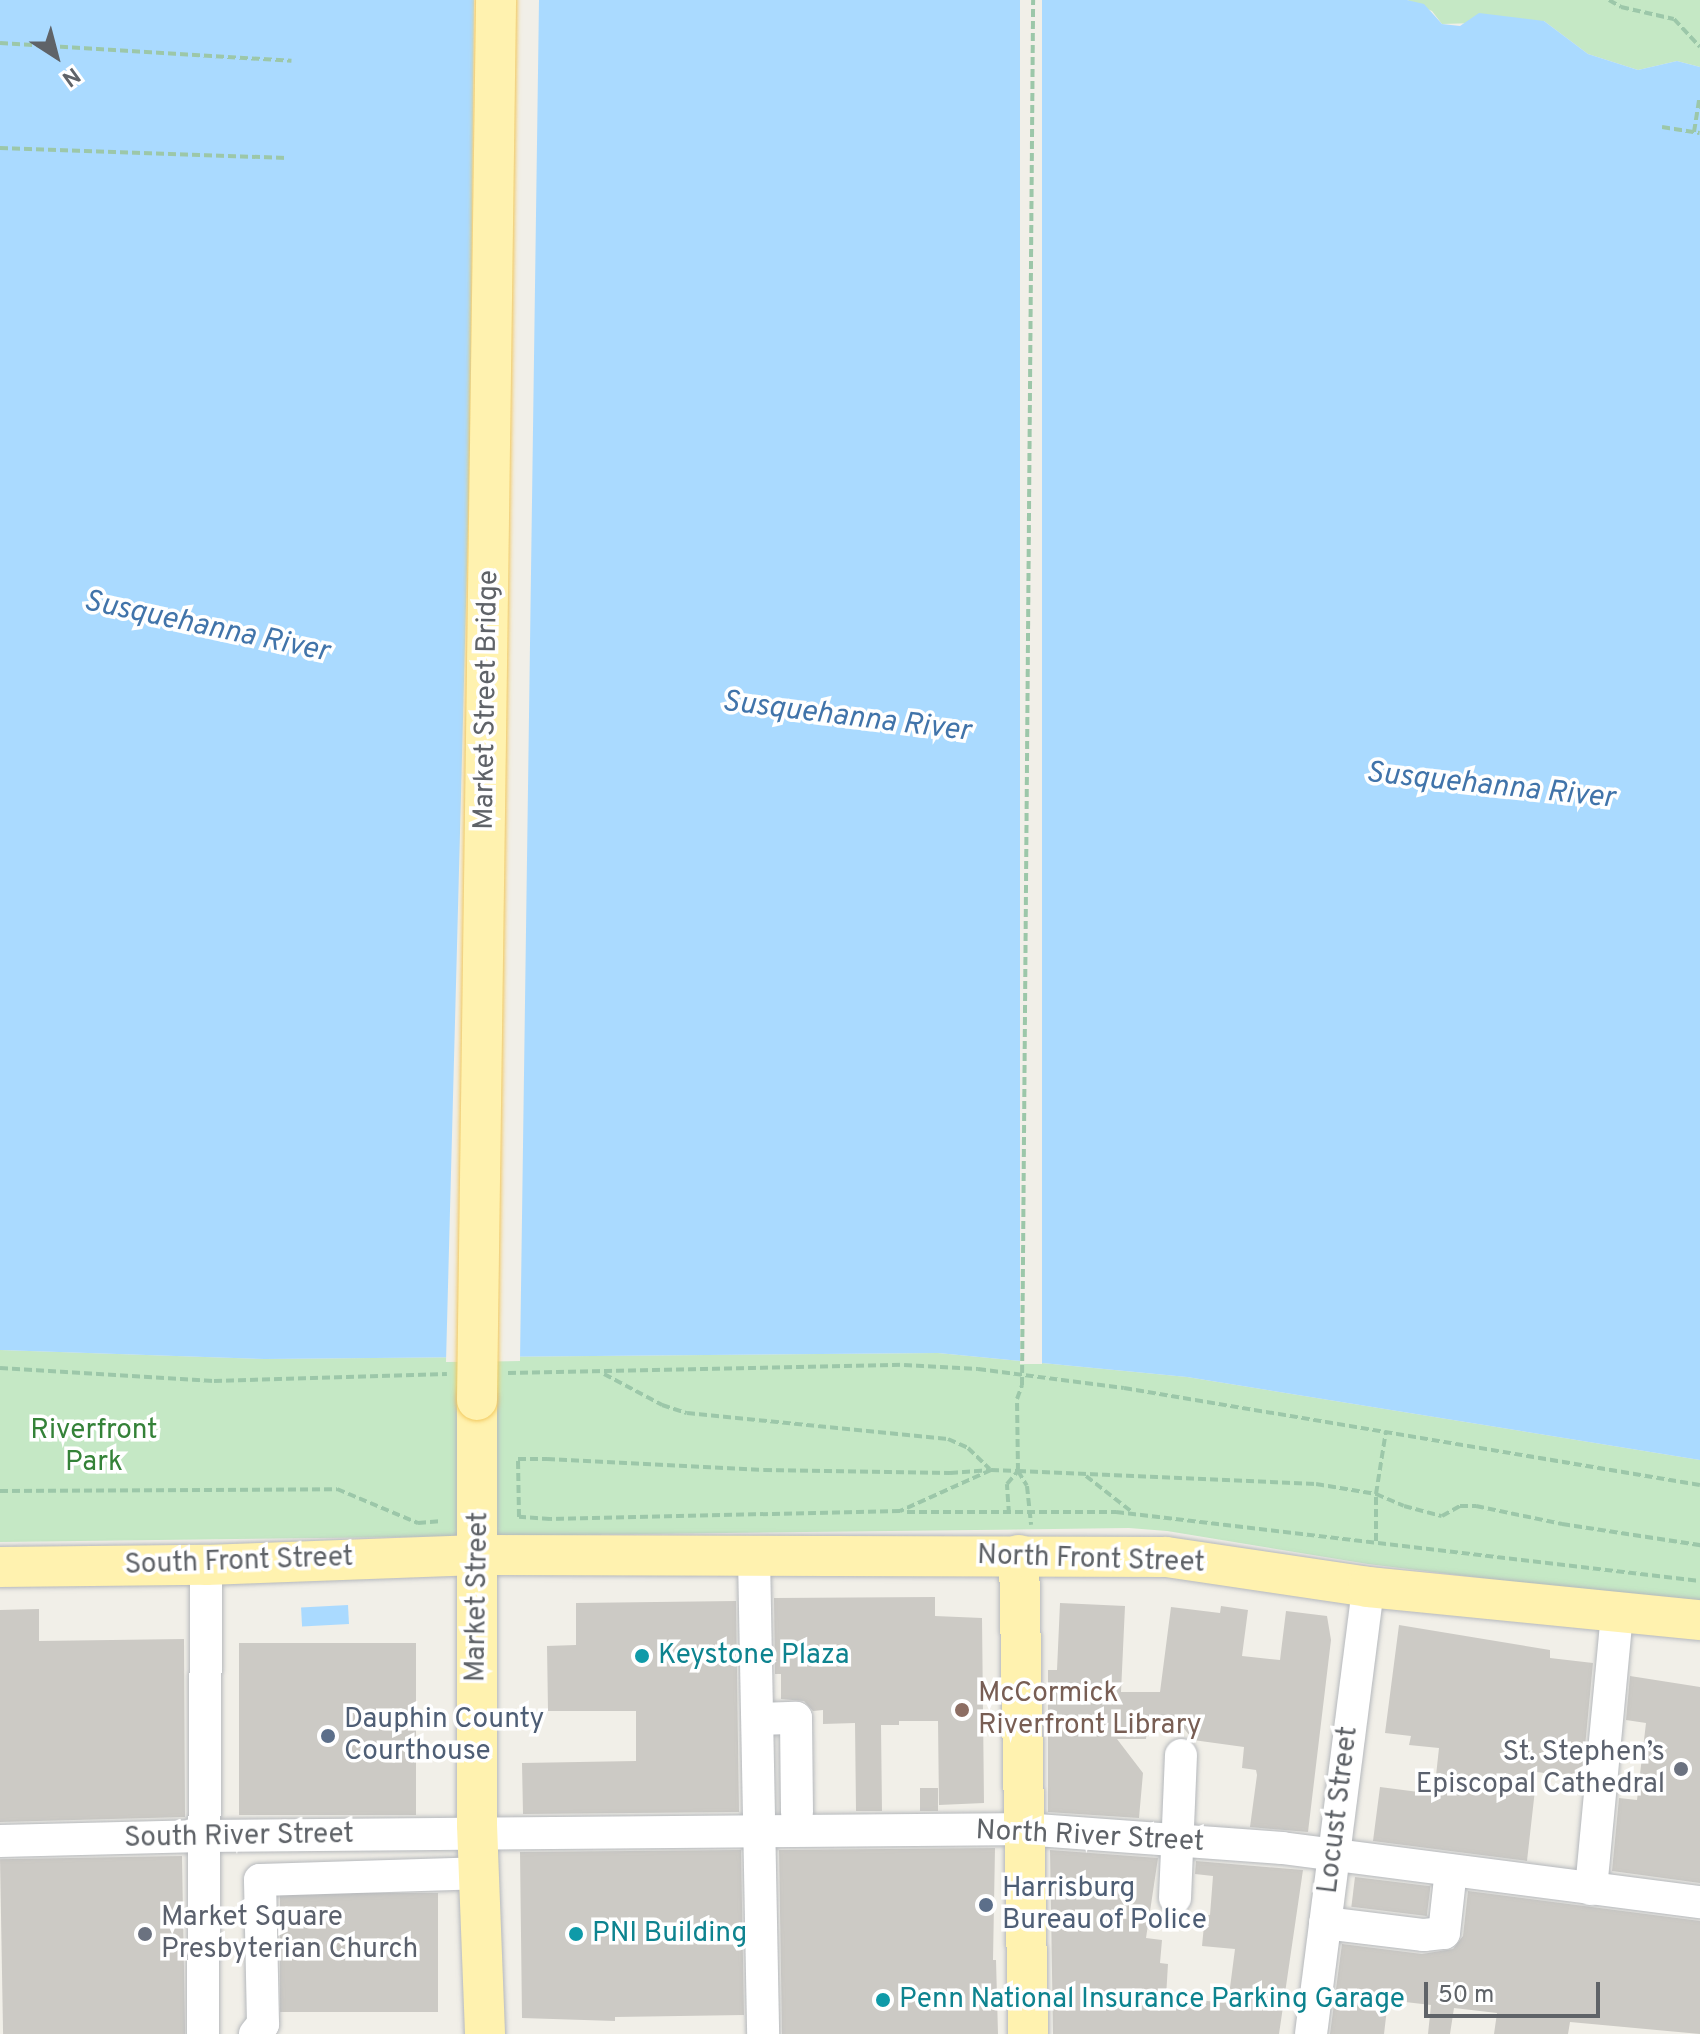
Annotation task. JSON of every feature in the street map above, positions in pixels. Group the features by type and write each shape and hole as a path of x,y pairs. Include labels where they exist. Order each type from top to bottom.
{"main road":[{"name":"Market Street Bridge","path":"486,1387 496,0"},
{"name":"Market Street","path":"485,2034 478,1854 478,1555 486,1387"},
{"name":"North Front Street","path":"478,1555 754,1557 1026,1542 1166,1557 1368,1587 1700,1620"},
{"path":"1026,1542 1023,1829 1028,2034"},
{"name":"South Front Street","path":"0,1567 206,1565 478,1555"}],"street":[{"path":"754,1557 762,1832 763,2034"},
{"path":"203,2034 206,1565"},
{"name":"Locust Street","path":"1311,2034 1368,1587"},
{"path":"1591,1889 1617,1613"},
{"path":"759,1719 796,1718 797,1812"},
{"path":"1175,1898 1181,1755"},
{"name":"North River Street","path":"478,1854 762,1832 1023,1829 1334,1855 1700,1902"},
{"name":"South River Street","path":"0,1841 203,1836 478,1854"},
{"path":"255,2034 263,2024 260,1880 478,1854"},
{"path":"1325,1923 1424,1935 1444,1933 1451,1870"}],"path":[{"path":"1026,1542 1027,1486 1018,1471 1017,1399 1022,1385 1033,0"},
{"path":"1609,0 1621,7 1674,19 1700,47"},
{"path":"0,43 291,61"},
{"path":"1662,127 1697,133 1700,96"},
{"path":"0,148 287,158"},
{"path":"486,1387 602,1373 904,1365 978,1369 1124,1388 1700,1485"},
{"path":"0,1368 214,1381 448,1374"},
{"path":"602,1373 662,1405 687,1413 948,1439 968,1448 991,1470"},
{"path":"1376,1541 1376,1494 1386,1431"},
{"path":"1700,1545 1562,1524 1476,1506 1460,1506 1442,1516 1404,1506 1376,1494 1316,1484 991,1470 950,1473 806,1471 518,1459 519,1517 675,1518 900,1511 1134,1514 1700,1581"},
{"path":"900,1511 991,1470"},
{"path":"1009,1514 1007,1484 1018,1471"},
{"path":"1086,1476 1134,1514"},
{"path":"0,1491 337,1489 418,1523 442,1521"}],"green space":[{"path":"1407,0 1700,0 1700,67 1677,61 1638,70 1588,54 1544,21 1442,24 1432,11"},
{"name":"Riverfront Park","path":"0,1350 265,1359 938,1353 1187,1377 1700,1460 1700,1605 1368,1564 1167,1531 1129,1528 0,1542"}],"water":[{"name":"Susquehanna River","path":"0,0 1407,0 1424,4 1442,24 1460,26 1479,13 1544,21 1588,54 1638,70 1677,61 1700,67 1700,1460 1187,1377 938,1353 265,1359 0,1350"},
{"path":"348,1605 349,1624 302,1626 301,1607"}],"pier":[{"path":"474,0 539,0 520,1361 446,1362 470,454"},
{"path":"1020,0 1042,0 1042,1364 1020,1364"}],"building":[{"path":"935,1597 935,1616 982,1618 984,1803 939,1805 938,1721 899,1721 899,1725 881,1725 882,1811 856,1811 855,1723 823,1724 823,1710 813,1711 804,1701 781,1699 781,1674 775,1674 774,1598"},
{"path":"736,1601 739,1812 523,1814 522,1763 636,1761 636,1711 548,1711 547,1646 576,1645 576,1603"},
{"path":"1060,1603 1125,1606 1121,1692 1160,1692 1171,1607 1220,1613 1221,1606 1248,1610 1242,1656 1280,1660 1286,1611 1327,1616 1331,1640 1308,1832 1250,1827 1257,1775 1256,1770 1242,1768 1244,1747 1193,1740 1179,1722 1148,1719 1146,1739 1117,1739 1143,1773 1139,1818 1048,1812 1048,1670 1057,1670"},
{"path":"39,1609 39,1641 184,1639 185,1817 0,1822 0,1610"},
{"path":"1399,1625 1550,1650 1550,1658 1593,1663 1582,1778 1537,1772 1527,1861 1373,1841 1380,1787 1434,1794 1439,1748 1409,1745 1411,1736 1385,1733"},
{"name":"Dauphin County Courthouse","path":"239,1643 416,1643 416,1815 239,1815"},
{"path":"1630,1676 1700,1687 1700,1883 1612,1871 1619,1798 1637,1800 1646,1723 1626,1720"},
{"path":"920,1788 938,1788 938,1811 920,1811"},
{"path":"995,1848 993,1960 996,1960 998,2034 782,2034 779,1850"},
{"path":"741,1850 744,2015 615,2017 615,2021 522,2018 520,1852"},
{"path":"1050,1850 1158,1858 1146,1938 1162,1940 1160,1963 1168,1964 1166,1997 1228,2003 1235,1949 1202,1946 1205,1915 1210,1915 1213,1876 1195,1874 1196,1861 1303,1870 1279,2034 1053,2034"},
{"path":"182,1856 185,2034 3,2034 0,1859"},
{"path":"1355,1877 1430,1886 1427,1916 1351,1907"},
{"path":"1468,1891 1700,1921 1700,2034 1570,2022 1568,2034 1494,2034 1497,2013 1454,2008 1450,2034 1428,2034 1431,2005 1388,2000 1384,2034 1330,2034 1342,1944 1422,1954 1453,1949 1463,1936"},
{"path":"280,1893 438,1893 438,2012 280,2012"}],"place":[{"name":"Keystone Plaza","path":"642,1656"},
{"name":"McCormick Riverfront Library","path":"962,1710"},
{"name":"Dauphin County Courthouse","path":"328,1736"},
{"name":"St. Stephen’s Episcopal Cathedral","path":"1681,1769"},
{"name":"Harrisburg Bureau of Police","path":"986,1905"},
{"name":"Market Square Presbyterian Church","path":"145,1934"},
{"name":"PNI Building","path":"576,1934"},
{"name":"Penn National Insurance Parking Garage","path":"883,2000"}]}
